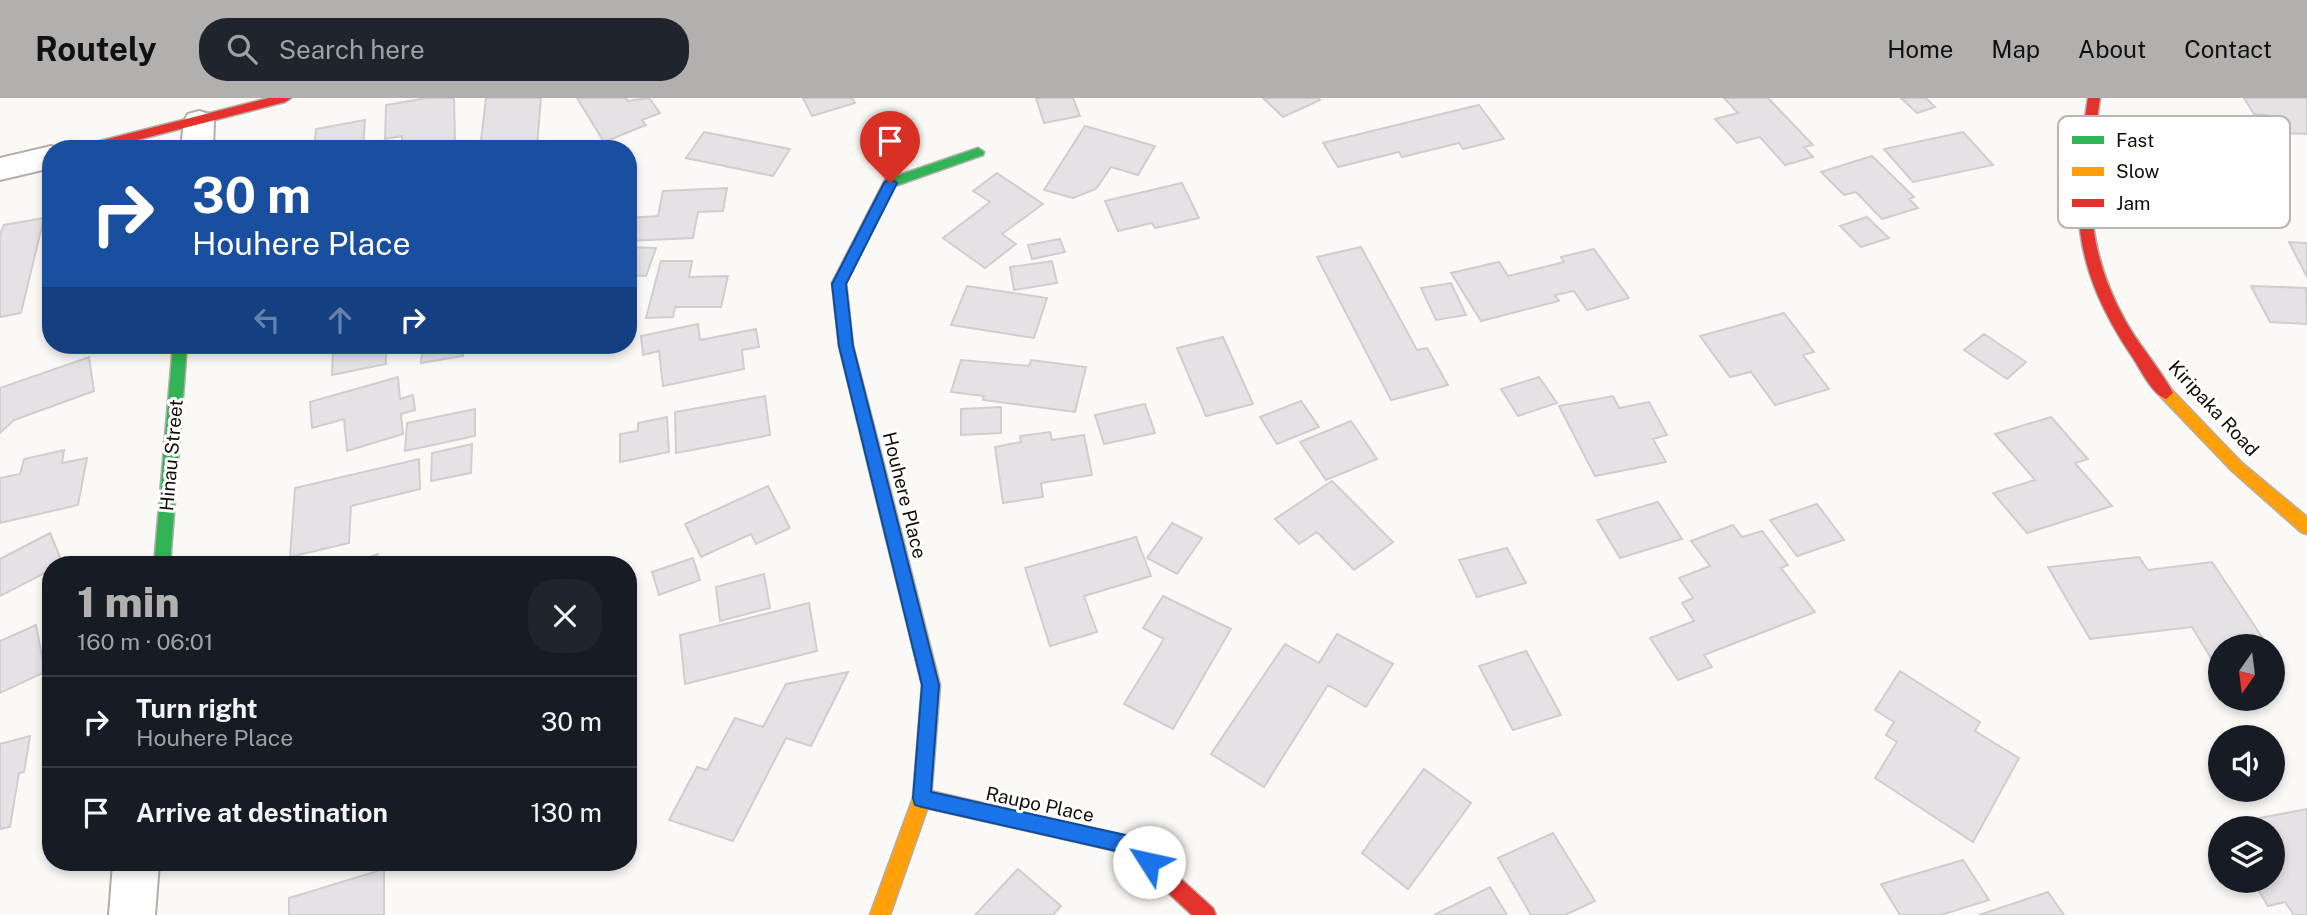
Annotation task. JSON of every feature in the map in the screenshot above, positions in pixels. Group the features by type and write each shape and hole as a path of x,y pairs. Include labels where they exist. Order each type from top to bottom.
{"street":[{"path":"157,140 198,135 285,98"},
{"name":"Kiripaka Road","path":"2092,116 2094,98"},
{"name":"Houhere Place","path":"880,915 922,798 931,685 846,346 839,284 890,183 978,152"},
{"path":"0,169 42,159"},
{"name":"Kiripaka Road","path":"2085,228 2101,286 2129,341 2169,396 2227,458 2307,527"},
{"name":"Hinau Street","path":"163,556 179,354"},
{"name":"Raupo Place","path":"922,798 1130,845 1206,915"},
{"path":"132,915 135,871"}],"building":[{"path":"427,98 454,98 455,140 402,140 402,136 385,139 386,105"},
{"path":"486,98 541,98 538,140 481,140"},
{"path":"577,98 626,98 628,101 649,98 660,113 642,120 646,125 603,140"},
{"path":"803,98 852,98 855,103 812,116"},
{"path":"1036,98 1073,98 1080,116 1044,123"},
{"path":"1263,98 1319,98 1320,100 1283,117"},
{"path":"1724,98 1768,98 1813,145 1804,147 1813,157 1785,165 1760,137 1737,143 1715,119 1738,113"},
{"path":"1901,98 1926,98 1935,107 1917,113"},
{"path":"2244,98 2307,98 2307,134 2290,133 2290,116 2254,114"},
{"path":"1479,105 1504,139 1463,149 1459,143 1402,157 1399,152 1338,167 1323,143"},
{"path":"365,120 364,140 315,140 316,129"},
{"path":"1085,126 1155,146 1138,175 1111,167 1096,189 1073,198 1044,190"},
{"path":"704,132 790,149 773,176 686,158"},
{"path":"1963,132 1993,165 1913,182 1884,149"},
{"path":"1872,156 1914,197 1909,199 1918,208 1882,219 1856,192 1844,195 1821,172"},
{"path":"997,173 1043,204 1002,234 1016,244 985,268 943,238 990,202 973,191"},
{"path":"1182,183 1199,218 1155,228 1152,223 1118,231 1105,201"},
{"path":"727,188 723,211 698,212 693,238 637,241 637,217 658,216 663,191"},
{"path":"1867,217 1889,238 1861,247 1840,226"},
{"path":"42,218 21,313 0,317 0,234 4,225"},
{"path":"1060,239 1065,252 1032,259 1028,245"},
{"path":"2289,242 2307,243 2307,277"},
{"path":"637,247 656,248 646,276 637,276"},
{"path":"1361,247 1417,350 1427,348 1448,385 1391,400 1317,257"},
{"path":"1594,249 1629,298 1587,310 1574,291 1555,295 1559,301 1481,321 1451,273 1499,262 1508,276 1564,262 1561,257"},
{"path":"661,261 692,261 689,277 728,276 721,307 675,307 673,317 646,318"},
{"path":"1052,261 1057,283 1014,290 1010,267"},
{"path":"1451,283 1466,315 1436,320 1421,288"},
{"path":"967,286 1047,298 1034,338 951,325"},
{"path":"2251,286 2306,288 2307,324 2270,322"},
{"path":"1784,313 1814,352 1803,355 1829,389 1775,405 1751,372 1730,377 1700,336"},
{"path":"698,324 700,340 756,329 759,347 742,350 744,369 663,386 659,351 643,355 641,336"},
{"path":"1984,334 2026,362 2007,379 1964,350"},
{"path":"1223,337 1253,404 1206,416 1177,348"},
{"path":"333,354 386,354 386,364 332,375"},
{"path":"422,354 463,354 463,356 421,363"},
{"path":"89,357 94,391 14,420 0,433 0,388"},
{"path":"961,360 1029,366 1031,360 1086,367 1075,412 983,400 984,396 951,392"},
{"path":"398,377 400,399 413,395 415,410 401,414 403,434 347,451 344,419 312,428 310,402"},
{"path":"1539,377 1557,403 1518,416 1501,389"},
{"path":"765,396 770,435 676,453 675,412"},
{"path":"1613,396 1619,408 1649,402 1667,435 1653,439 1666,462 1595,476 1559,406"},
{"path":"1301,401 1319,427 1277,444 1260,417"},
{"path":"1145,404 1155,433 1104,444 1095,415"},
{"path":"1001,407 1001,433 961,435 961,409"},
{"path":"475,409 475,436 405,451 407,423"},
{"path":"667,417 669,452 620,462 620,434 638,431 638,423"},
{"path":"2051,417 2088,459 2075,463 2112,506 2027,533 1993,493 2035,480 1995,434"},
{"path":"1351,421 1377,459 1326,480 1300,442"},
{"path":"1050,432 1052,440 1084,435 1092,475 1041,483 1043,497 1003,503 995,447 1021,442 1020,436"},
{"path":"472,444 471,473 431,481 432,453"},
{"path":"64,450 62,463 87,458 78,505 0,523 0,478 20,474 24,459"},
{"path":"419,459 420,489 351,506 349,543 290,556 295,488"},
{"path":"1332,481 1393,542 1354,570 1317,532 1299,544 1275,519"},
{"path":"768,486 790,528 756,544 751,534 701,557 685,524"},
{"path":"1658,502 1682,539 1620,558 1597,520"},
{"path":"1817,504 1844,540 1797,556 1770,520"},
{"path":"1172,523 1202,538 1177,574 1147,558"},
{"path":"1733,525 1742,537 1762,531 1788,565 1781,568 1815,612 1704,655 1712,667 1678,680 1650,638 1694,621 1682,603 1693,598 1679,578 1710,566 1691,541"},
{"path":"50,533 60,556 42,556 42,575 0,596 0,559"},
{"path":"1136,537 1151,576 1084,596 1097,632 1050,646 1025,568"},
{"path":"1507,548 1526,583 1477,597 1459,560"},
{"path":"2139,557 2148,570 2212,562 2260,634 2208,634 2208,653 2192,627 2090,639 2048,567"},
{"path":"693,558 700,580 659,595 652,572"},
{"path":"764,574 770,608 720,621 716,587"},
{"path":"1163,596 1231,629 1173,729 1124,704 1164,639 1143,628"},
{"path":"809,603 817,651 685,684 680,635"},
{"path":"36,625 42,673 0,693 0,641"},
{"path":"1337,634 1393,664 1366,707 1328,685 1264,787 1211,754 1285,644 1319,663"},
{"path":"1526,651 1561,715 1513,730 1479,666"},
{"path":"1900,671 1980,722 1975,731 2019,758 1973,842 1875,778 1897,742 1886,735 1894,722 1875,710"},
{"path":"848,672 811,746 786,738 733,841 669,820 697,767 707,770 735,718 763,727 786,684"},
{"path":"30,736 24,772 19,773 10,827 0,829 0,744"},
{"path":"1424,769 1471,803 1408,889 1362,853"},
{"path":"2307,809 2307,915 2294,915 2285,902 2268,906 2260,893 2285,893 2285,816 2270,816"},
{"path":"1553,833 1595,901 1565,915 1531,915 1498,858"},
{"path":"1963,860 1989,900 1941,915 1900,915 1881,884"},
{"path":"1018,869 1061,906 1053,915 975,915"},
{"path":"384,871 384,915 289,915 289,898"},
{"path":"1490,887 1507,915 1434,915"},
{"path":"2048,892 2064,915 1979,915"}],"traffic: fast":[{"path":"876,465 846,346 839,283 890,183 978,152"},
{"path":"163,556 179,354"}],"traffic: slow":[{"path":"2166,393 2237,467 2307,527"},
{"path":"876,465 931,685 922,798 880,915"}],"traffic: jam":[{"path":"119,140 285,98"},
{"path":"2091,116 2094,98"},
{"path":"2085,228 2090,252 2108,302 2135,349 2166,393"},
{"path":"922,798 1130,845 1206,915"}],"route":[{"path":"890,183 839,284 846,346 931,685 922,798 1130,845 1149,862"}]}
